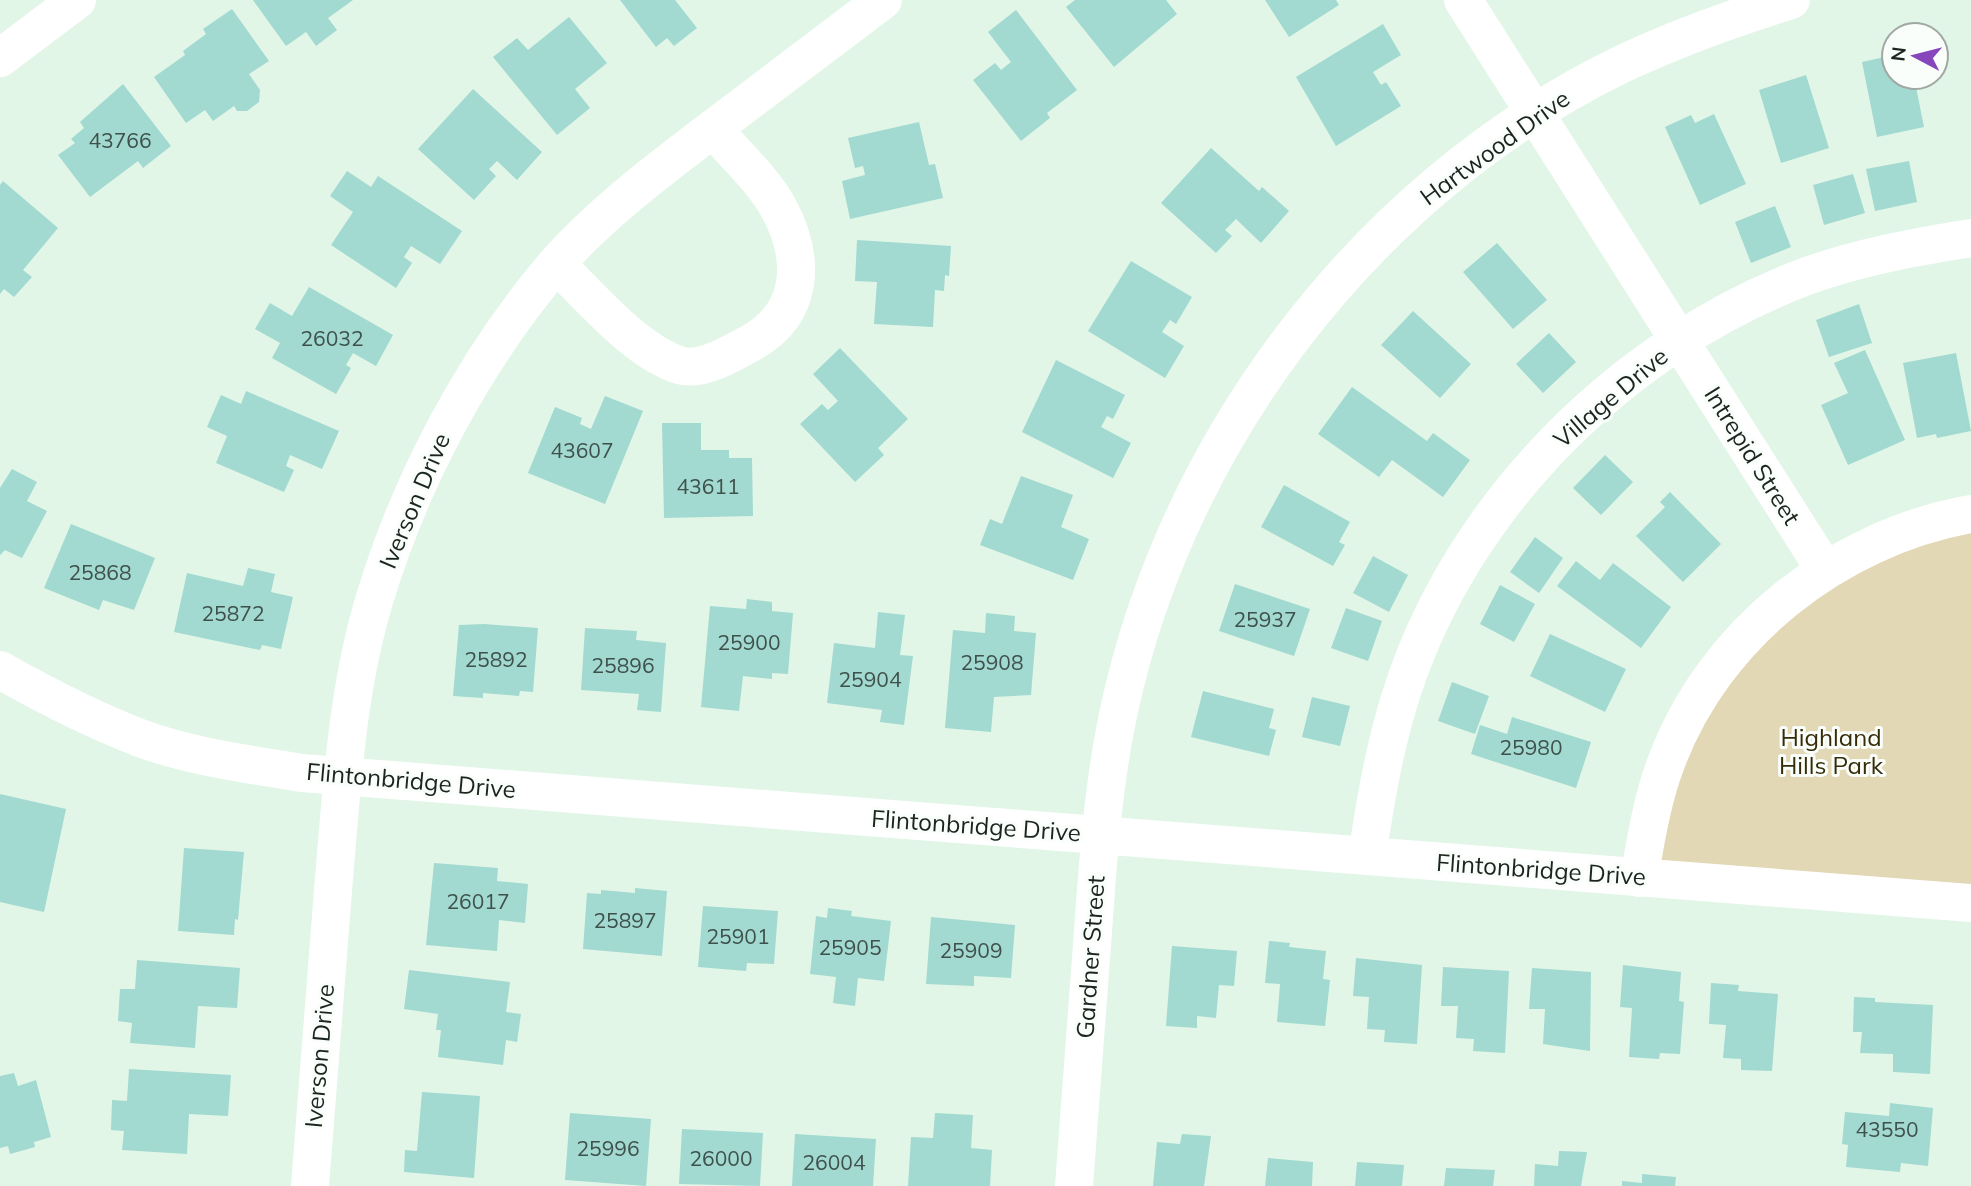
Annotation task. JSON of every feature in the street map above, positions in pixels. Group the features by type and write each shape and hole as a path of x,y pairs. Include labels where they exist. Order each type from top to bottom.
{"street":[{"path":"0,58 77,0"},
{"name":"Iverson Drive","path":"310,1186 342,776 356,678 373,603 401,522 438,440 482,365 556,264 665,163 883,0"},
{"name":"Village Drive","path":"1367,856 1382,761 1405,684 1436,610 1473,545 1520,480 1577,421 1679,341 1463,0"},
{"name":"Hartwood Drive","path":"1180,528 1210,465 1260,382 1319,305 1366,251 1438,185 1535,114 1620,65 1710,26 1791,0"},
{"path":"556,264 648,351 682,366 720,360 763,336 788,309 798,273 792,240 777,205 713,129"},
{"path":"1679,341 1733,309 1807,276 1883,253 1971,238"},
{"name":"Intrepid Street","path":"1679,341 1825,570"},
{"path":"1639,878 1650,815 1660,783 1694,705 1726,659 1769,612 1825,570 1880,541 1940,520 1971,514"},
{"name":"Gardner Street","path":"1074,1186 1101,835 1114,740 1136,645 1180,528"},
{"name":"Flintonbridge Drive","path":"0,670 68,708 142,739 223,761 342,776 1971,903"}],"green space":[{"name":"Highland Hills Park","path":"1971,515 1971,902 1641,876 1651,815 1769,613"}],"building":[{"path":"253,0 353,0 328,18 337,30 316,46 306,32 286,46"},
{"path":"620,0 675,0 697,28 674,46 667,38 656,47"},
{"path":"1075,0 1166,0 1177,14 1114,67 1066,7"},
{"path":"1265,0 1336,0 1339,5 1289,37"},
{"path":"232,9 269,61 249,74 260,90 259,102 247,111 237,111 234,106 213,121 205,110 186,123 154,77 185,55 183,51 206,34 203,29"},
{"path":"1016,10 1077,90 1047,113 1050,118 1021,141 973,80 995,63 1001,70 1011,62 988,32"},
{"path":"569,17 607,63 575,89 590,108 557,135 493,57 517,38 528,50"},
{"path":"1383,24 1401,55 1373,72 1381,85 1386,82 1401,106 1336,146 1296,77"},
{"path":"1880,58 1880,91 1917,91 1924,127 1877,137 1862,62"},
{"path":"1806,75 1829,148 1781,163 1759,90"},
{"path":"123,84 171,146 143,168 138,161 90,197 58,155 75,143 71,139 84,128 80,122"},
{"path":"473,89 542,152 517,180 497,161 489,169 496,176 474,200 418,149"},
{"path":"1714,114 1746,184 1700,205 1665,127 1691,115 1695,123"},
{"path":"919,122 929,165 935,164 943,198 850,219 842,181 865,175 863,166 855,168 848,138"},
{"path":"1211,148 1259,191 1262,187 1289,211 1261,243 1236,219 1225,230 1232,236 1216,253 1161,203"},
{"path":"1909,161 1917,202 1875,211 1866,169"},
{"path":"347,171 371,187 378,176 462,231 440,264 411,246 404,257 412,263 396,288 331,245 353,212 330,196"},
{"path":"1853,174 1865,213 1824,225 1813,185"},
{"path":"3,181 58,228 23,270 32,277 14,297 4,289 0,294 0,185"},
{"path":"1775,206 1791,247 1751,263 1735,222"},
{"path":"857,240 951,246 949,276 945,275 944,291 935,290 933,327 874,324 877,282 855,281"},
{"path":"1497,243 1547,300 1513,329 1463,272"},
{"path":"1131,261 1192,297 1176,324 1170,320 1162,332 1184,346 1165,378 1088,331"},
{"path":"309,287 393,335 376,366 353,353 346,365 351,368 336,394 272,358 280,343 255,329 270,303 292,316"},
{"path":"1859,304 1872,343 1829,357 1816,320"},
{"path":"1413,311 1471,364 1440,398 1381,345"},
{"path":"1549,333 1576,362 1543,393 1516,364"},
{"path":"840,348 908,419 878,448 884,455 855,482 800,424 822,404 828,410 838,401 813,374"},
{"path":"1865,350 1905,440 1848,465 1821,405 1848,393 1834,363"},
{"path":"1956,353 1971,431 1937,438 1936,434 1917,438 1903,363"},
{"path":"1056,360 1125,395 1113,419 1107,416 1101,427 1131,443 1113,478 1022,432"},
{"path":"1352,387 1427,441 1433,433 1470,460 1443,497 1392,460 1379,477 1318,434"},
{"path":"246,391 339,431 322,469 290,455 286,466 294,470 284,492 216,463 227,436 207,427 221,395 241,404"},
{"path":"605,396 643,411 605,504 528,473 555,407 582,418 580,424 591,429"},
{"path":"662,423 701,423 701,450 729,450 729,458 752,458 753,516 664,518"},
{"path":"1605,455 1633,482 1601,515 1573,488"},
{"path":"12,469 37,482 27,501 47,511 22,558 5,550 0,555 0,488"},
{"path":"1021,476 1073,495 1061,527 1089,539 1073,580 980,545 990,519 1002,524"},
{"path":"1284,485 1350,522 1339,542 1345,545 1333,566 1261,527"},
{"path":"1670,492 1721,544 1683,582 1636,536 1665,507 1660,502"},
{"path":"71,524 155,558 134,610 103,600 99,610 44,588"},
{"path":"1535,537 1563,558 1539,593 1510,572"},
{"path":"1373,556 1408,575 1389,612 1353,593"},
{"path":"1576,561 1600,580 1613,563 1671,607 1641,648 1557,586"},
{"path":"248,568 275,574 271,592 293,597 281,649 262,645 260,650 174,632 187,573 243,586"},
{"path":"1235,584 1310,609 1294,656 1219,631"},
{"path":"1500,585 1535,604 1514,642 1480,624"},
{"path":"747,599 772,602 772,611 793,613 788,674 772,673 772,679 743,676 739,711 701,707 710,606 746,609"},
{"path":"1346,608 1382,621 1368,661 1331,648"},
{"path":"878,612 905,615 900,655 913,656 904,725 880,722 882,710 827,703 834,643 875,648"},
{"path":"986,613 1015,616 1014,631 1036,633 1031,695 994,697 991,732 945,728 953,630 985,633"},
{"path":"459,625 538,628 533,692 520,691 519,696 483,693 483,698 453,696"},
{"path":"585,628 637,631 636,640 666,643 661,712 637,710 639,694 581,690"},
{"path":"1550,634 1626,669 1605,712 1530,676"},
{"path":"1452,682 1489,696 1475,734 1438,721"},
{"path":"1203,691 1274,709 1269,728 1276,730 1269,756 1191,737"},
{"path":"1312,697 1350,706 1340,746 1302,737"},
{"path":"1512,717 1591,742 1576,788 1471,754 1480,725 1507,734"},
{"path":"0,794 66,809 44,912 0,902"},
{"path":"184,848 244,852 238,920 235,919 234,935 178,931"},
{"path":"434,863 498,868 497,881 528,884 525,923 499,920 497,951 426,945"},
{"path":"635,888 667,891 662,956 583,949 587,893 601,894 601,890 635,893"},
{"path":"703,906 778,911 774,964 747,963 746,971 698,967"},
{"path":"828,908 852,911 851,916 891,921 884,981 858,978 855,1006 833,1003 836,977 810,974 816,916 827,918"},
{"path":"931,917 1015,925 1011,978 974,976 974,986 926,984"},
{"path":"1269,941 1290,943 1289,947 1326,951 1323,979 1330,980 1325,1026 1277,1022 1280,984 1265,983"},
{"path":"1172,946 1237,951 1234,986 1219,985 1216,1018 1197,1016 1197,1028 1166,1026"},
{"path":"1356,958 1422,965 1417,1044 1384,1042 1385,1030 1367,1029 1369,997 1353,996"},
{"path":"137,960 240,968 237,1008 198,1006 195,1048 130,1043 132,1023 118,1021 120,989 135,989"},
{"path":"1623,965 1681,972 1679,1001 1684,1002 1680,1054 1660,1053 1659,1059 1629,1057 1632,1008 1620,1007"},
{"path":"1443,967 1509,971 1505,1053 1473,1051 1474,1039 1456,1038 1458,1006 1441,1006"},
{"path":"1532,968 1591,972 1590,1051 1543,1044 1545,1009 1529,1009"},
{"path":"409,970 510,982 506,1012 521,1014 517,1042 506,1040 503,1065 438,1057 441,1030 436,1030 438,1014 404,1009"},
{"path":"1711,983 1739,985 1738,991 1778,994 1772,1071 1741,1070 1741,1059 1723,1058 1726,1025 1709,1024"},
{"path":"1854,997 1875,998 1875,1002 1933,1005 1930,1074 1893,1072 1893,1054 1860,1053 1862,1032 1853,1032"},
{"path":"129,1069 231,1075 228,1116 189,1114 187,1154 122,1150 124,1131 111,1130 112,1100 127,1101"},
{"path":"14,1073 18,1086 36,1080 51,1137 34,1142 35,1147 10,1154 8,1146 0,1148 0,1076"},
{"path":"422,1092 480,1096 474,1178 404,1172 405,1150 417,1151"},
{"path":"1890,1103 1933,1108 1928,1166 1901,1163 1900,1172 1846,1167 1848,1145 1842,1144 1845,1112 1889,1116"},
{"path":"570,1113 651,1119 646,1186 565,1180"},
{"path":"935,1113 973,1115 971,1148 992,1150 990,1186 908,1186 911,1137 933,1138"},
{"path":"682,1129 763,1133 760,1186 679,1184"},
{"path":"795,1134 876,1139 873,1186 792,1186"},
{"path":"1182,1134 1211,1136 1204,1186 1153,1186 1157,1142 1180,1144"},
{"path":"1559,1151 1587,1152 1581,1186 1534,1186 1535,1164 1558,1166"},
{"path":"1268,1158 1313,1162 1312,1186 1265,1186"},
{"path":"1357,1162 1404,1165 1402,1186 1355,1186"},
{"path":"1446,1168 1495,1170 1493,1186 1444,1186"},
{"path":"1642,1174 1676,1177 1675,1186 1622,1186 1622,1181 1642,1183"}]}
